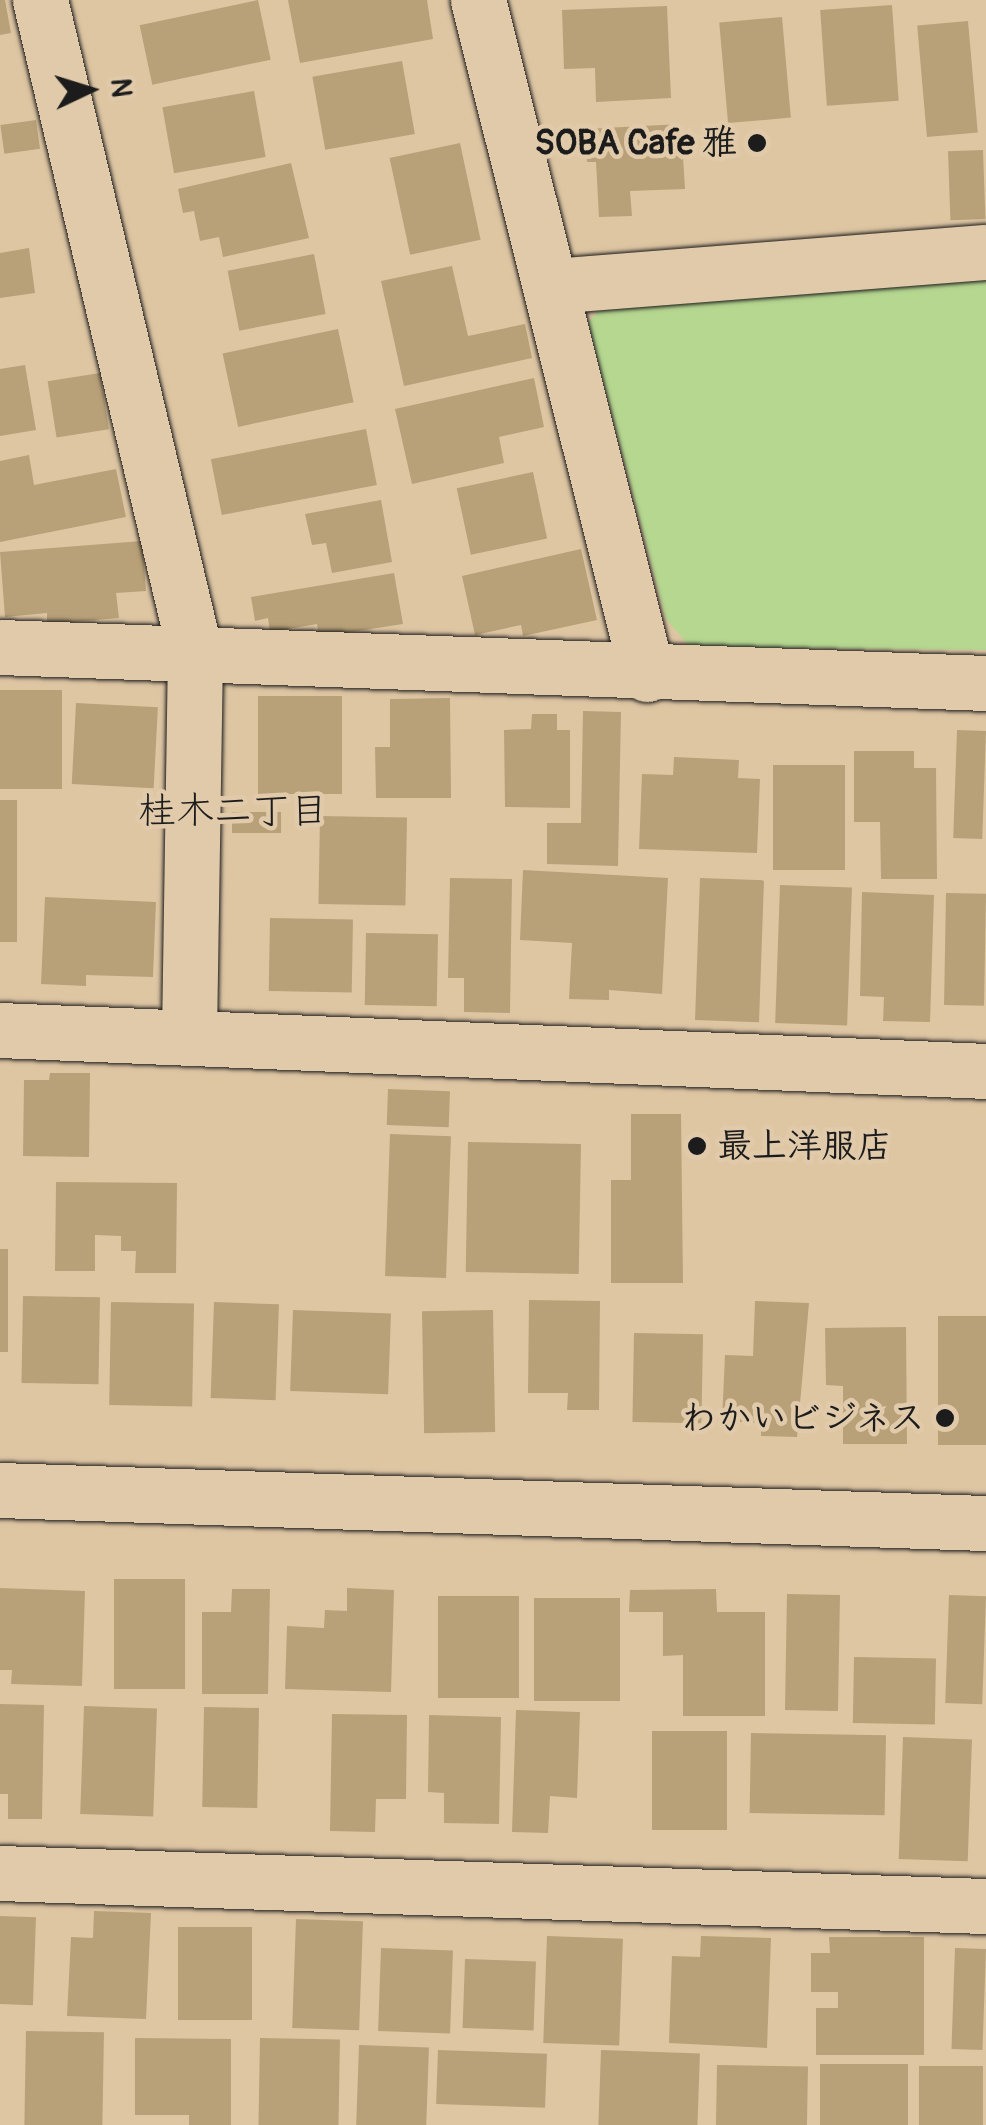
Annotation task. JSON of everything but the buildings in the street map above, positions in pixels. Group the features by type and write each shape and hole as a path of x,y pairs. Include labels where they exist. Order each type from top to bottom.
{"street":[{"path":"40,0 195,653 189,1038"},
{"path":"478,0 647,674"},
{"path":"552,286 986,252"},
{"path":"0,647 647,674 986,683"},
{"path":"0,1030 986,1071"},
{"path":"0,1490 986,1522"},
{"path":"0,1873 986,1906"}],"green space":[{"path":"986,276 986,650 690,647 666,619 588,323 605,303"}],"place":[{"name":"SOBA Cafe 雅","path":"757,143"},
{"name":"最上洋服店","path":"697,1146"},
{"name":"わかいビジネス","path":"945,1418"}],"district":[{"name":"桂木二丁目","path":"233,812"}]}
